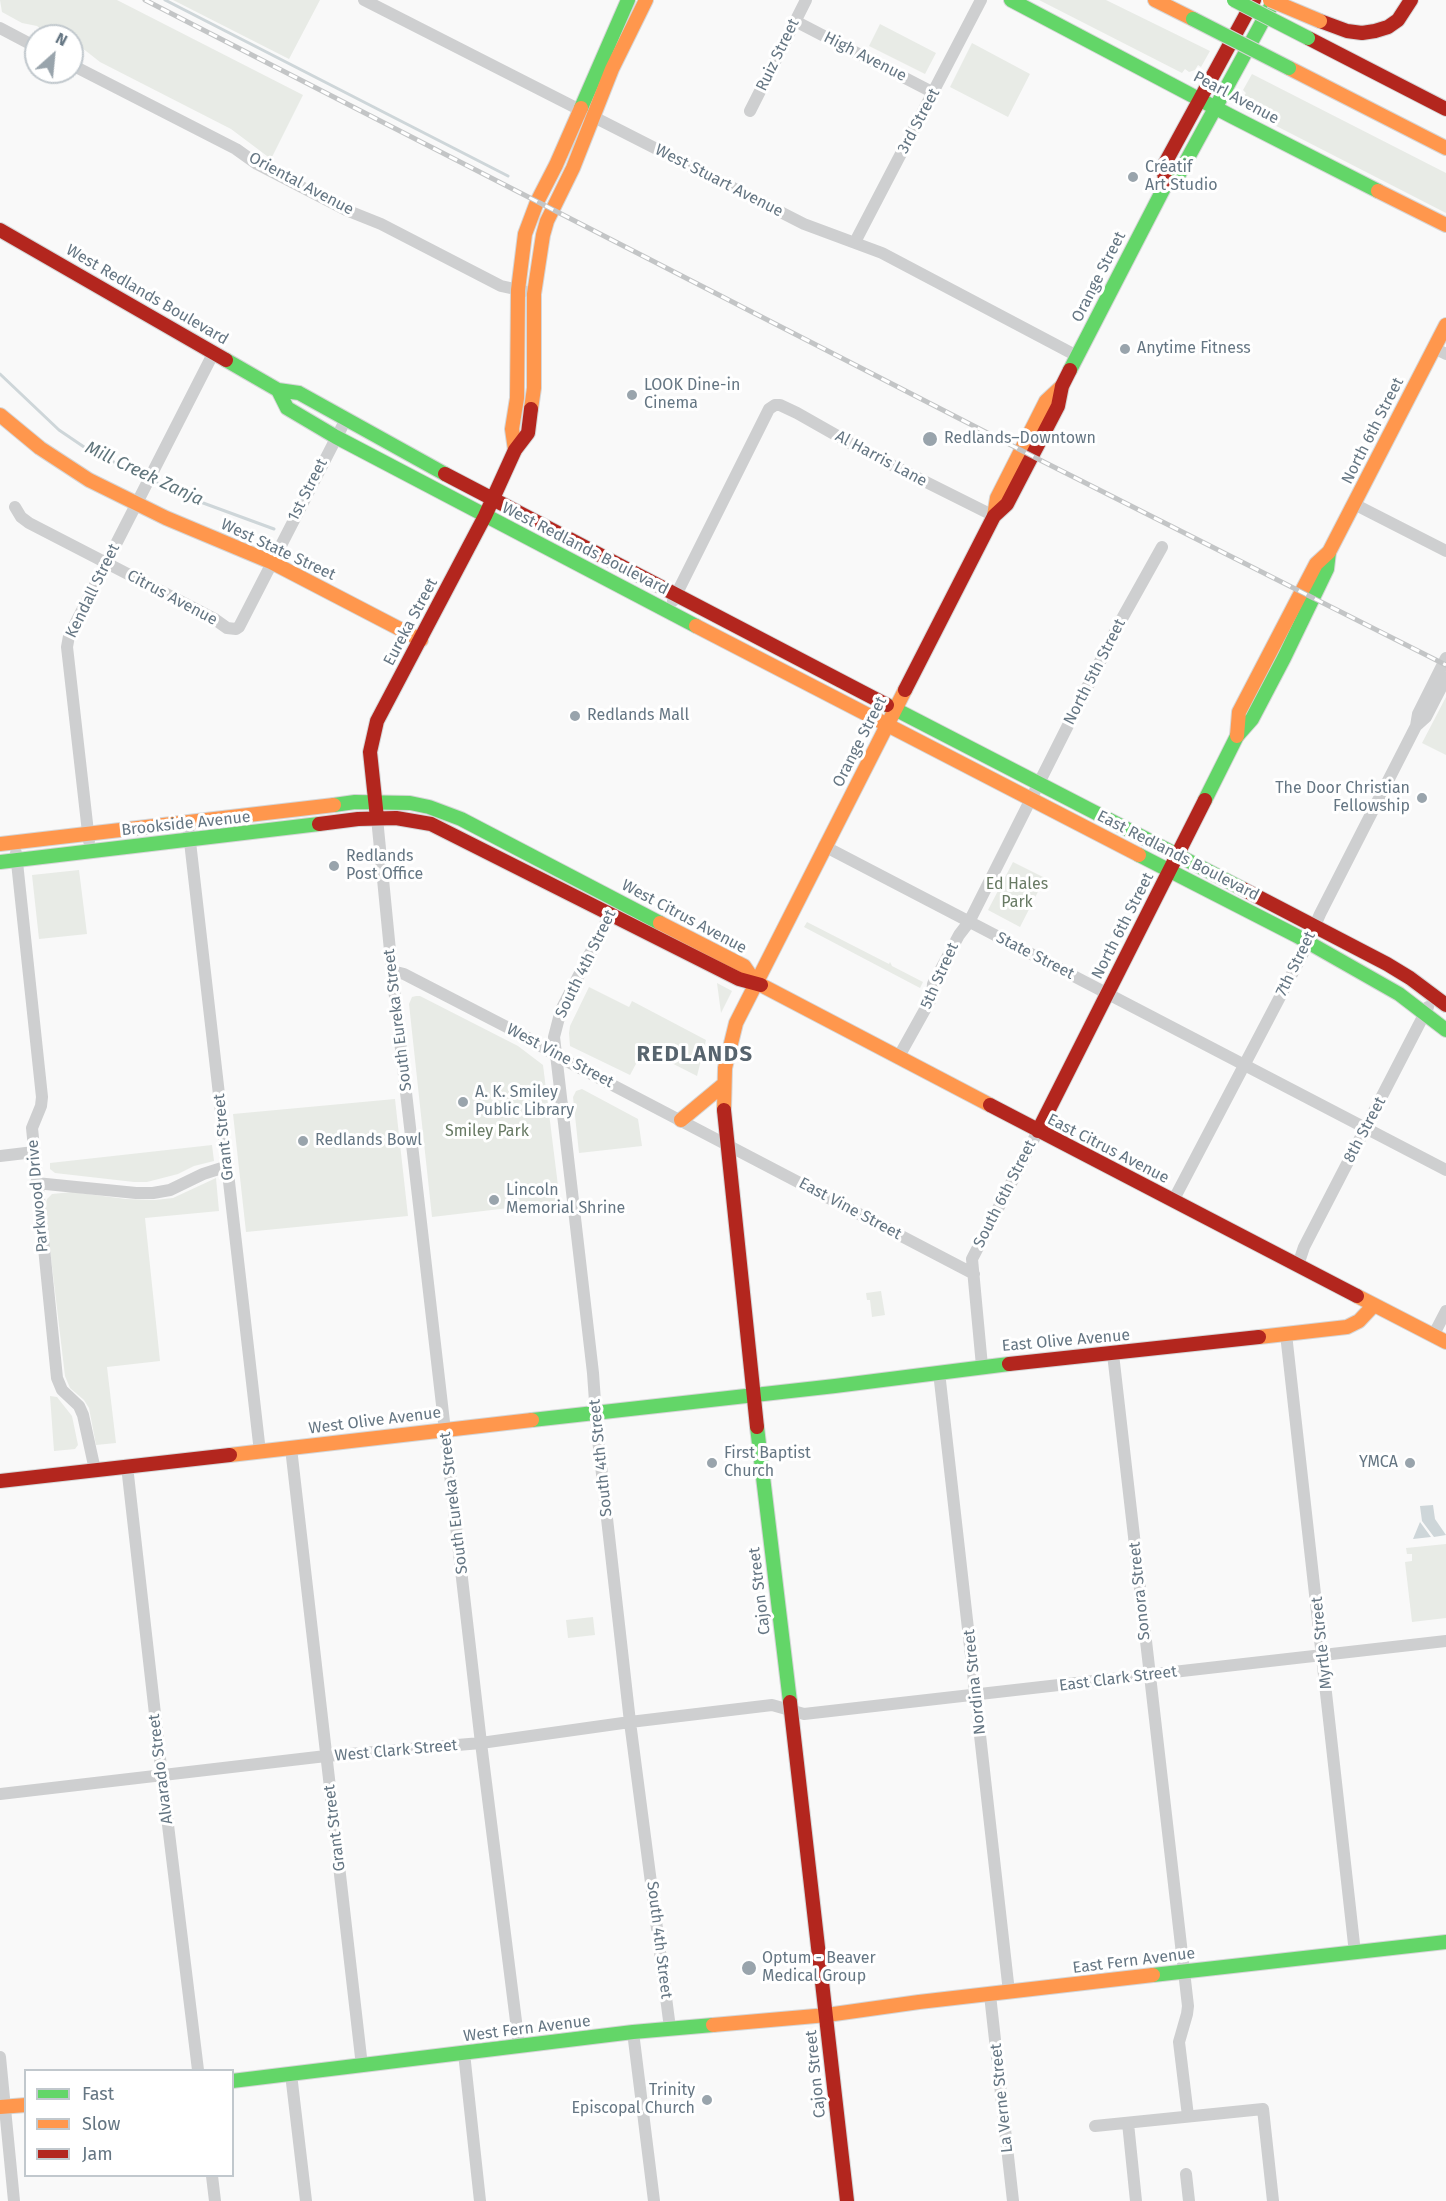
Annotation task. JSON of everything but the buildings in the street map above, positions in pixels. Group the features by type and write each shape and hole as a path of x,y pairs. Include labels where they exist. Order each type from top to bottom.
{"main road":[{"name":"Eureka Street","path":"515,450 512,429 517,398 518,290 525,234 628,0"},
{"name":"Eureka Street","path":"376,818 370,763 372,739 377,721 485,516 515,450 528,433 533,404 534,294 540,248 547,221 573,168 612,69 646,0"},
{"name":"Pearl Avenue","path":"1011,0 1446,225"},
{"path":"1155,0 1446,148"},
{"path":"1234,0 1446,109"},
{"name":"Orange Street","path":"1166,184 1163,167 1254,0"},
{"path":"1270,0 1347,31 1362,33 1375,32 1388,27 1398,20 1411,0"},
{"name":"Orange Street","path":"755,982 994,516 997,498 1046,401 1062,386 1166,184 1178,176 1275,0"},
{"name":"West Redlands Boulevard","path":"0,230 278,390 299,393 493,499 896,710"},
{"name":"North 6th Street","path":"1038,1131 1237,736 1252,719 1314,598 1328,569 1329,552 1440,351 1446,325"},
{"name":"West Redlands Boulevard","path":"278,390 287,408 336,437 888,724"},
{"name":"West State Street","path":"0,415 24,435 89,480 136,504 271,562 421,640"},
{"name":"East Redlands Boulevard","path":"896,710 1387,963 1441,1000"},
{"name":"East Redlands Boulevard","path":"888,724 1308,942 1399,994 1446,1030"},
{"name":"Brookside Avenue","path":"0,844 374,801"},
{"name":"West Citrus Avenue","path":"374,801 410,803 448,813 744,966 755,982"},
{"name":"Brookside Avenue","path":"0,862 376,818"},
{"name":"West Citrus Avenue","path":"376,818 412,820 431,824 739,979 755,982"},
{"name":"East Citrus Avenue","path":"755,982 1446,1342"},
{"name":"Cajon Street","path":"755,982 729,1047 723,1085 723,1108 753,1395 827,2015 846,2201"},
{"path":"681,1120 723,1085"},
{"name":"East Olive Avenue","path":"753,1395 982,1366 1113,1354 1347,1327 1359,1321 1374,1305"},
{"name":"West Olive Avenue","path":"0,1481 753,1395"},
{"name":"East Fern Avenue","path":"827,2015 1446,1942"},
{"name":"West Fern Avenue","path":"234,2081 633,2032 827,2015"},
{"path":"3,2107 24,2105"}],"street":[{"name":"West Stuart Avenue","path":"364,0 804,224 882,253 1077,356"},
{"name":"Ruiz Street","path":"750,111 806,0"},
{"name":"3rd Street","path":"855,242 981,0"},
{"name":"High Avenue","path":"795,21 934,93"},
{"path":"0,28 24,41"},
{"name":"Oriental Avenue","path":"84,71 236,149 257,164 338,206 381,225 501,286 534,294"},
{"name":"Kendall Street","path":"90,851 67,647 69,636 214,352"},
{"name":"Al Harris Lane","path":"676,596 769,409 775,405 781,406 864,451 994,516"},
{"name":"1st Street","path":"239,627 346,419"},
{"path":"1354,504 1446,551"},
{"name":"Citrus Avenue","path":"15,507 29,524 213,618 227,628 239,627"},
{"name":"North 5th Street","path":"1031,798 1119,624 1162,547"},
{"path":"668,610 676,596"},
{"name":"7th Street","path":"1173,1201 1246,1065 1308,942 1416,726 1418,714 1446,658"},
{"name":"7th Street","path":"1416,726 1426,717 1446,678"},
{"name":"5th Street","path":"898,1058 932,997 933,984 959,935 969,922 1031,798"},
{"name":"South Eureka Street","path":"376,818 481,1743 519,2045"},
{"name":"Grant Street","path":"189,823 260,1452"},
{"name":"Parkwood Drive","path":"15,843 42,1097 41,1106 32,1128 57,1378 62,1390 79,1406 83,1415 94,1470"},
{"name":"State Street","path":"824,846 1446,1170"},
{"name":"South 4th Street","path":"617,901 561,1010 554,1037 630,1722 670,2028"},
{"name":"West Vine Street","path":"392,971 404,974 726,1143"},
{"name":"8th Street","path":"1298,1265 1304,1246 1425,1012 1441,1000"},
{"name":"South 6th Street","path":"982,1366 973,1256 1038,1131"},
{"name":"East Vine Street","path":"726,1143 974,1274"},
{"path":"0,1156 34,1152"},
{"path":"36,1183 136,1194 153,1193 170,1190 203,1174 228,1166"},
{"path":"1433,1336 1446,1311"},
{"name":"Myrtle Street","path":"1287,1334 1356,1953"},
{"name":"Sonora Street","path":"1113,1354 1184,1972 1187,2014 1179,2042 1188,2116"},
{"name":"Nordina Street","path":"939,1372 1009,1992"},
{"name":"Grant Street","path":"291,1448 362,2066"},
{"name":"Alvarado Street","path":"127,1466 198,2069"},
{"name":"East Clark Street","path":"790,1711 804,1714 1446,1641"},
{"name":"West Clark Street","path":"0,1794 327,1756 481,1743 772,1705 790,1711"},
{"name":"La Verne Street","path":"990,1995 1014,2201"},
{"path":"633,2032 654,2201"},
{"path":"464,2054 480,2201"},
{"path":"0,2057 3,2107 14,2201"},
{"path":"291,2074 306,2201"},
{"path":"1095,2126 1263,2109 1274,2201"},
{"path":"1128,2123 1136,2201"},
{"path":"1186,2174 1189,2201"},
{"path":"212,2177 215,2201"}],"green space":[{"path":"0,0 117,0 303,95 271,159 231,129 100,62 84,49 84,24 27,24 2,12"},
{"path":"173,0 320,0 289,59"},
{"path":"1039,0 1106,0 1210,51 1201,67 1198,65 1195,70 1189,72 1185,69 1182,73"},
{"path":"880,24 936,53 925,74 869,46"},
{"path":"972,43 1030,74 1008,117 950,87"},
{"path":"1252,74 1446,173 1446,213 1247,111 1250,106 1245,103 1243,97 1246,93 1243,90"},
{"path":"1446,697 1446,755 1422,743"},
{"name":"Ed Hales Park","path":"1013,862 1045,878 1020,927 988,910"},
{"path":"79,870 87,934 39,939 32,875"},
{"path":"807,922 889,964 890,962 892,966 923,982 920,988 804,927"},
{"path":"717,983 732,991 721,1013"},
{"path":"589,987 629,1007 632,1001 706,1040 697,1076 644,1049 630,1075 570,1046 570,1026"},
{"name":"Smiley Park","path":"416,996 518,1046 543,1065 560,1202 432,1217 409,1004 412,997"},
{"path":"582,1089 638,1119 642,1146 579,1153 573,1097 576,1091"},
{"name":"Smiley Park","path":"395,1099 408,1216 246,1232 233,1114"},
{"path":"212,1145 214,1161 147,1182 55,1173 50,1169 50,1163"},
{"path":"216,1178 219,1211 145,1218 160,1361 107,1367 116,1443 96,1445 89,1408 84,1400 70,1388 65,1376 45,1207 47,1199 52,1194 72,1192 126,1199 173,1198"},
{"path":"881,1291 885,1315 872,1317 870,1300 867,1300 866,1293"},
{"path":"50,1396 57,1397 72,1416 78,1445 75,1449 54,1451"},
{"path":"1446,1544 1446,1618 1412,1622 1405,1562 1412,1561 1412,1554 1407,1554 1406,1548"},
{"path":"593,1617 595,1635 568,1638 566,1620"}],"shaded area":[{"path":"1433,1505 1435,1519 1446,1535 1434,1537 1422,1521 1420,1506"},
{"path":"1420,1522 1431,1537 1413,1539"}],"waterway":[{"path":"165,0 508,176"},
{"name":"Mill Creek Zanja","path":"0,374 59,430 87,449 147,478"},
{"name":"Mill Creek Zanja","path":"153,481 195,500 274,529"}],"railway":[{"path":"145,0 1042,461 1446,665"}],"traffic: fast":[{"path":"581,108 628,0"},
{"path":"1011,0 1378,191"},
{"path":"1234,0 1308,38"},
{"path":"1070,370 1166,184 1178,176 1271,6"},
{"path":"1193,19 1289,68"},
{"path":"226,360 278,390 299,393 445,474"},
{"path":"278,390 287,408 336,437 696,626"},
{"path":"1205,800 1237,736 1252,719 1284,658 1327,569 1329,552"},
{"path":"887,705 1243,889"},
{"path":"334,805 355,802 410,803 429,807 461,819 660,923"},
{"path":"0,862 319,824"},
{"path":"1139,855 1297,936 1399,994 1446,1030"},
{"path":"532,1420 1009,1364"},
{"path":"757,1427 790,1702"},
{"path":"1153,1975 1446,1942"},
{"path":"234,2081 633,2032 713,2025"}],"traffic: slow":[{"path":"531,409 534,388 534,294 543,235 547,221 573,168 612,69 646,0"},
{"path":"1155,0 1193,19"},
{"path":"1270,0 1320,21"},
{"path":"1289,68 1446,148"},
{"path":"515,450 512,429 517,398 518,290 525,234 537,202 581,108"},
{"path":"1378,191 1446,225"},
{"path":"1237,736 1239,712 1316,564 1329,552 1446,325"},
{"path":"994,516 997,498 1046,401 1062,386"},
{"path":"0,415 40,448 89,480 166,518 271,562 421,640"},
{"path":"696,626 1139,855"},
{"path":"724,1110 725,1068 736,1023 905,690"},
{"path":"0,844 334,805"},
{"path":"660,923 744,966 755,982"},
{"path":"761,985 990,1105"},
{"path":"681,1120 723,1085"},
{"path":"1357,1296 1446,1342"},
{"path":"1259,1337 1347,1327 1359,1321 1374,1305"},
{"path":"230,1455 532,1420"},
{"path":"713,2025 827,2015 1153,1975"},
{"path":"0,2107 24,2105"}],"traffic: jam":[{"path":"1166,184 1163,167 1254,0"},
{"path":"1320,21 1347,31 1362,33 1375,31 1388,27 1398,20 1411,0"},
{"path":"1308,38 1446,109"},
{"path":"0,230 226,360"},
{"path":"905,690 994,516 1007,504 1058,406 1062,386 1070,370"},
{"path":"377,818 370,752 377,721 485,516 515,450 528,433 531,409"},
{"path":"445,474 887,705"},
{"path":"1038,1131 1205,800"},
{"path":"319,824 358,819 396,818 431,824 739,979 761,985"},
{"path":"1243,889 1387,964 1446,1005"},
{"path":"990,1105 1357,1296"},
{"path":"724,1110 757,1427"},
{"path":"1009,1364 1259,1337"},
{"path":"0,1481 230,1455"},
{"path":"790,1702 847,2201"}],"place":[{"name":"Créatif Art Studio","path":"1133,177"},
{"name":"Anytime Fitness","path":"1125,349"},
{"name":"LOOK Dine-in Cinema","path":"632,395"},
{"name":"Redlands–Downtown","path":"930,439"},
{"name":"Redlands Mall","path":"575,716"},
{"name":"The Door Christian Fellowship","path":"1422,798"},
{"name":"Redlands Post Office","path":"334,866"},
{"name":"A. K. Smiley Public Library","path":"463,1102"},
{"name":"Redlands Bowl","path":"303,1141"},
{"name":"Lincoln Memorial Shrine","path":"494,1200"},
{"name":"First Baptist Church","path":"712,1463"},
{"name":"YMCA","path":"1410,1463"},
{"name":"Optum - Beaver Medical Group","path":"749,1968"},
{"name":"Trinity Episcopal Church","path":"707,2100"}],"district":[{"name":"REDLANDS","path":"695,1055"}]}
